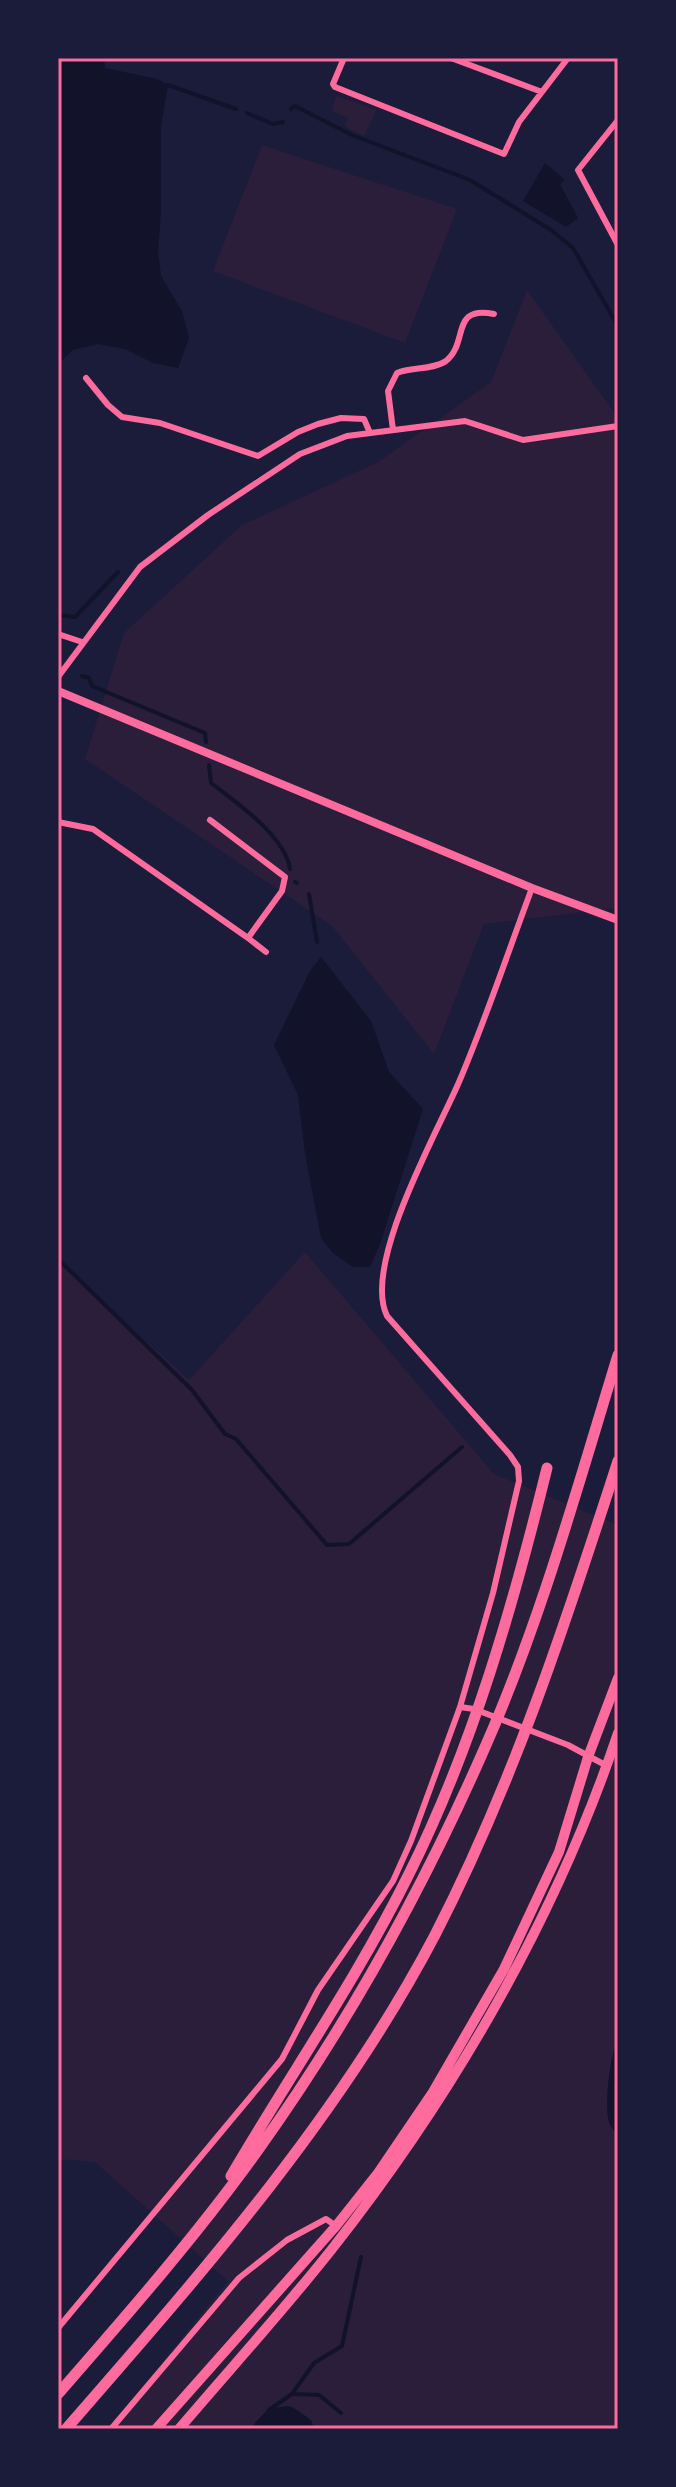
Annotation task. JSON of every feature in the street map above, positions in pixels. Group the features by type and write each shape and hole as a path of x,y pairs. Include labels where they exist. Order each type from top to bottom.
{"highway":[{"path":"58,2394 204,2221 257,2151 346,2017 396,1931 488,1741 537,1610 618,1355"},
{"path":"66,2429 207,2266 292,2159 353,2070 420,1961 475,1854 516,1757 618,1461"},
{"path":"204,2221 323,2029 410,1873 441,1803 480,1698 508,1615 547,1468"}],"main road":[{"path":"156,2429 336,2226 378,2173 433,2092 504,1969 559,1852 588,1757 618,1678"},
{"path":"179,2429 330,2252 452,2080 561,1876 618,1733"}],"street":[{"path":"344,58 333,84 335,87 504,154 519,122 568,58"},
{"path":"451,58 542,92"},
{"path":"618,120 578,170 618,245"},
{"path":"393,430 388,391 397,373 446,361 454,351 469,316 480,312 494,314"},
{"path":"86,378 122,417 160,423 258,456 298,432 341,418 364,419 370,433"},
{"path":"58,677 140,567 208,515 300,454 347,436 465,421 523,440 618,426"},
{"path":"58,634 82,642"},
{"path":"58,691 532,888 618,920"},
{"path":"210,820 285,877 282,891 248,938"},
{"path":"58,822 93,829 266,952"},
{"path":"58,2328 282,2059 318,1990 393,1881 411,1841 460,1707 493,1593 519,1481 518,1467 387,1316 382,1305 382,1288 402,1206 424,1152 459,1082 532,888"},
{"path":"460,1707 474,1709 568,1745 607,1766"},
{"path":"111,2429 239,2278 287,2240 326,2219 336,2226"}],"shaded area":[{"path":"58,58 104,58 105,68 157,79 168,85 161,126 158,252 161,276 182,311 189,338 178,368 153,363 125,349 98,344 73,350 58,364"},
{"path":"336,96 377,110 364,136 344,126 348,118 332,111"},
{"path":"262,145 457,209 405,343 213,271"},
{"path":"545,163 565,180 560,184 578,218 566,227 523,201"},
{"path":"527,290 618,418 618,908 484,924 434,1054 332,926 85,759 124,633 242,525 378,462 491,382"},
{"path":"321,957 371,1021 389,1072 423,1109 370,1267 353,1267 333,1253 321,1238 298,1095 274,1045 310,971"},
{"path":"305,1252 494,1474 618,1525 618,2429 108,2429 228,2281 95,2162 58,2159 58,1261 189,1380"},
{"path":"618,2040 618,2135 608,2118 607,2095"}],"waterway":[{"path":"168,85 236,109"},
{"path":"291,109 295,106 352,135 470,180 551,230 573,248 618,326"},
{"path":"247,113 273,124 283,122"},
{"path":"58,615 75,617 118,572"},
{"path":"82,676 89,678 92,686 205,733 206,742"},
{"path":"209,765 211,783 270,833 279,844 290,869"},
{"path":"309,894 317,942"},
{"path":"58,1259 192,1390 225,1434 236,1439 327,1545 349,1544 462,1447"},
{"path":"262,2429 269,2410 292,2394 314,2363 342,2346 361,2257"},
{"path":"294,2394 319,2395 341,2413"},
{"path":"264,2429 274,2419 287,2417 302,2427"}]}
